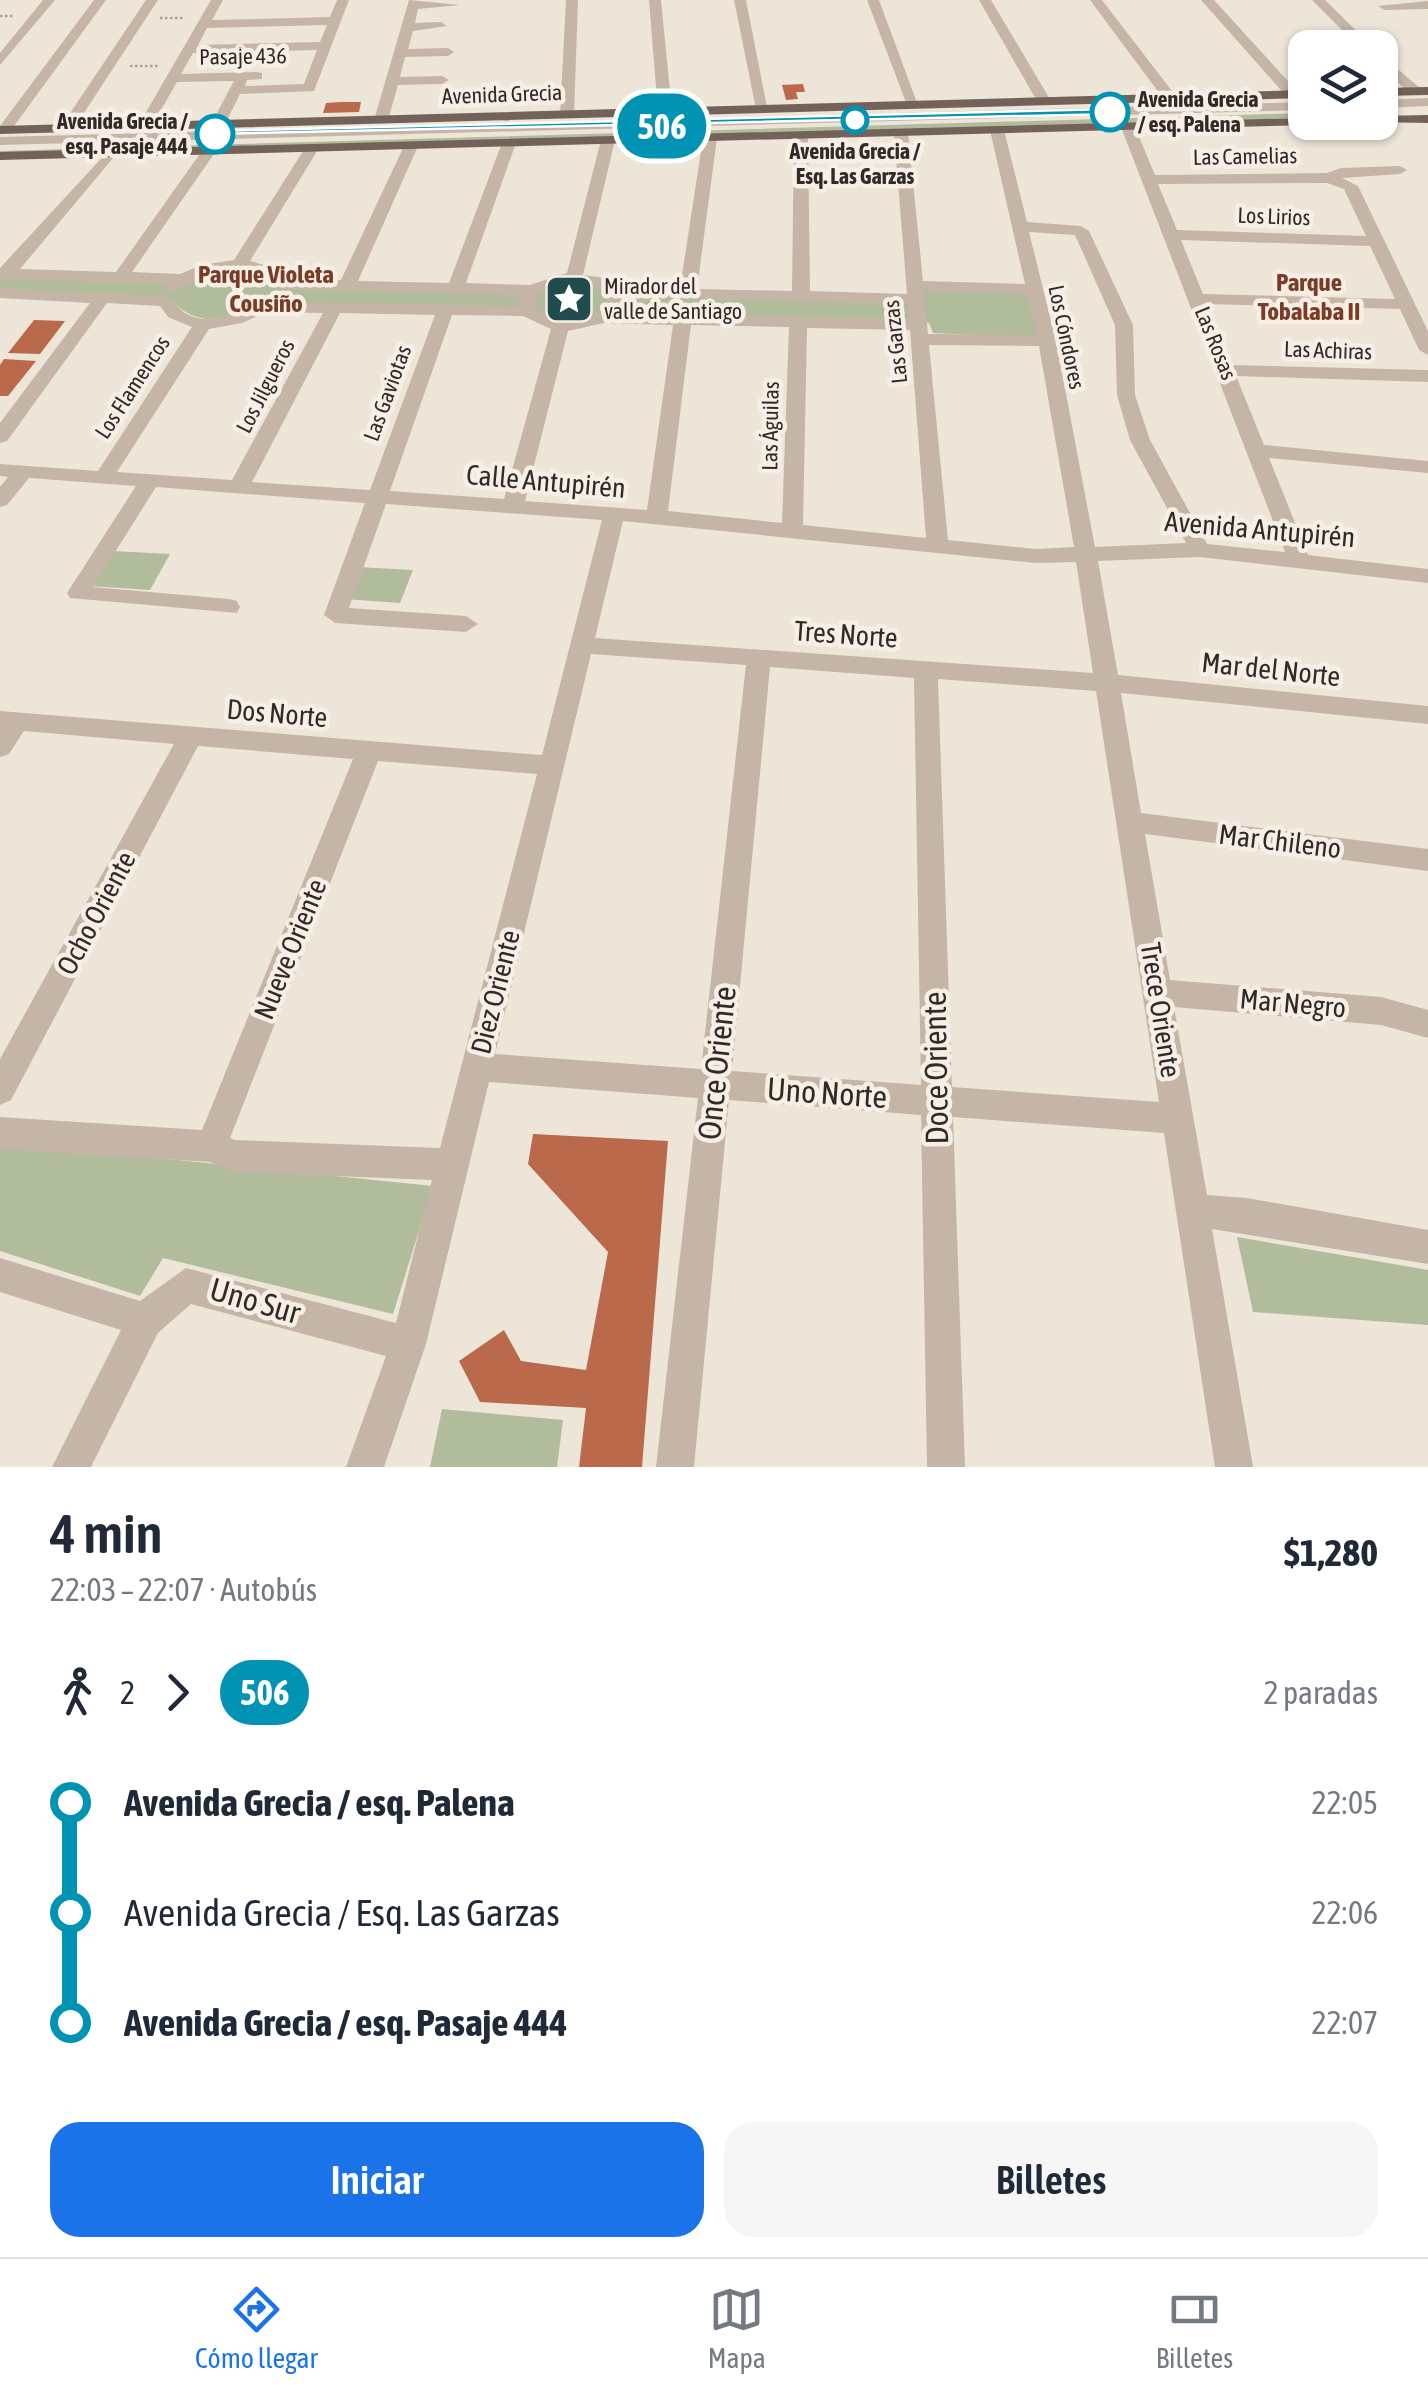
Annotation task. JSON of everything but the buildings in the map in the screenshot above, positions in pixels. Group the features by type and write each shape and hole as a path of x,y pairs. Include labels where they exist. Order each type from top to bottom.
{"main road":[{"name":"Avenida Grecia","path":"2,146 67,128 1288,94"},
{"path":"665,112 688,114 702,130"},
{"path":"508,143 494,129 522,116"},
{"path":"1398,119 1428,118"},
{"name":"Avenida Grecia","path":"2,146 109,154 662,139 702,130 801,135 1288,122"}],"street":[{"path":"0,61 50,0"},
{"path":"2,146 100,0"},
{"path":"67,128 152,0"},
{"path":"145,126 216,0 235,0"},
{"path":"189,49 325,46 343,0"},
{"path":"567,114 572,0"},
{"path":"656,0 665,112"},
{"path":"740,0 763,109"},
{"path":"874,0 914,105"},
{"path":"985,0 1044,101"},
{"path":"1096,0 1170,98"},
{"path":"1207,0 1288,84"},
{"path":"1318,0 1349,30"},
{"path":"381,120 414,3 454,5"},
{"path":"1384,6 1422,6"},
{"path":"205,21 335,21"},
{"path":"408,27 441,26"},
{"name":"Pasaje 436","path":"172,78 240,83 311,81 325,46"},
{"path":"400,53 448,52"},
{"path":"1398,72 1422,91"},
{"path":"392,82 442,80"},
{"path":"218,124 240,83"},
{"path":"1398,106 1428,105"},
{"path":"2,146 494,129 702,130 1288,109"},
{"name":"Las Rosas","path":"1128,126 1260,452 1300,562"},
{"path":"688,294 702,130"},
{"name":"Los Cóndores","path":"998,130 1047,341 1086,554"},
{"name":"Las Garzas","path":"902,132 938,546"},
{"path":"801,135 801,296"},
{"path":"574,277 608,140"},
{"path":"456,288 508,143"},
{"path":"346,286 411,146"},
{"path":"240,264 312,148"},
{"path":"120,278 209,151"},
{"path":"3,274 109,154"},
{"name":"Las Camelias","path":"1150,180 1329,178 1341,172 1400,170"},
{"path":"1329,178 1350,186 1428,350"},
{"path":"1020,226 1080,230 1124,325 1126,395 1140,440 1200,550"},
{"name":"Los Lirios","path":"1172,235 1375,241"},
{"path":"3,274 182,279 209,268 240,264 276,274 282,284 279,296 266,307 248,316 204,323 169,312 164,300"},
{"path":"282,284 532,290 550,281 574,277 609,286 688,294 801,296 1034,288"},
{"path":"164,300 182,279"},
{"path":"604,318 617,305 616,292 609,286"},
{"path":"527,311 524,304 532,290"},
{"path":"0,293 164,300"},
{"path":"0,437 102,298"},
{"path":"1198,299 1406,304"},
{"path":"0,307 65,309"},
{"path":"266,307 527,311 561,325 604,318 798,321 1047,341"},
{"name":"Los Jilgueros","path":"240,487 334,308"},
{"name":"Las Gaviotas","path":"446,308 335,615 466,624"},
{"path":"657,517 684,318"},
{"name":"Las Águilas","path":"792,531 798,321"},
{"name":"Los Flamencos","path":"103,478 204,323"},
{"path":"513,505 561,325"},
{"name":"Las Achiras","path":"1226,370 1428,376"},
{"path":"1260,452 1428,467"},
{"path":"0,500 11,471"},
{"name":"Calle Antupirén","path":"11,471 513,505 1036,556 1086,554"},
{"path":"149,482 78,593 229,607"},
{"name":"Diez Oriente","path":"365,1467 408,1344 614,514"},
{"name":"Avenida Antupirén","path":"1086,554 1200,550 1428,576"},
{"name":"Trece Oriente","path":"1086,554 1234,1467"},
{"name":"Tres Norte","path":"580,645 1108,682"},
{"name":"Once Oriente","path":"675,1467 760,658"},
{"name":"Doce Oriente","path":"926,670 946,1467"},
{"name":"Mar del Norte","path":"1108,682 1428,715"},
{"path":"0,747 8,721"},
{"name":"Dos Norte","path":"8,721 549,765"},
{"name":"Ocho Oriente","path":"0,1090 191,736"},
{"name":"Nueve Oriente","path":"212,1146 369,751"},
{"name":"Mar Chileno","path":"1131,822 1428,860"},
{"name":"Mar Negro","path":"1157,992 1381,1011 1428,1024"},
{"name":"Uno Norte","path":"477,1067 1178,1119"},
{"path":"0,1133 212,1146 234,1156 452,1165"},
{"path":"1194,1211 1248,1215 1428,1248"},
{"path":"0,1275 145,1320 71,1467"},
{"name":"Uno Sur","path":"145,1320 179,1288 193,1284 408,1344"}],"path":[{"path":"140,19 205,21"}],"green space":[{"path":"1288,113 1288,118 0,155 0,151"},
{"name":"Parque Violeta Cousiño","path":"236,267 263,273 276,285 536,291 563,281 605,287 921,301 923,290 1031,290 1042,338 933,333 929,323 599,315 576,322 539,316 262,306 236,315 203,319 171,300 0,292 0,275 186,280"},
{"path":"112,551 170,554 150,590 90,586"},
{"path":"358,567 413,570 400,603 344,599"},
{"path":"0,1142 433,1186 393,1314 163,1258 140,1296 0,1251"},
{"path":"1237,1237 1428,1270 1428,1325 1253,1312"},
{"path":"442,1409 563,1420 557,1467 430,1467"}],"bus line":[{"name":"506","path":"215,134 1110,112"}],"place":[{"name":"Avenida Grecia / esq. Palena","path":"1110,112"},
{"name":"Avenida Grecia / Esq. Las Garzas","path":"855,120"},
{"name":"Avenida Grecia / esq. Pasaje 444","path":"215,134"},
{"name":"Mirador del valle de Santiago","path":"569,299"}],"district":[{"name":"Parque Violeta Cousiño","path":"266,288"},
{"name":"Parque Tobalaba II","path":"1309,296"}]}
